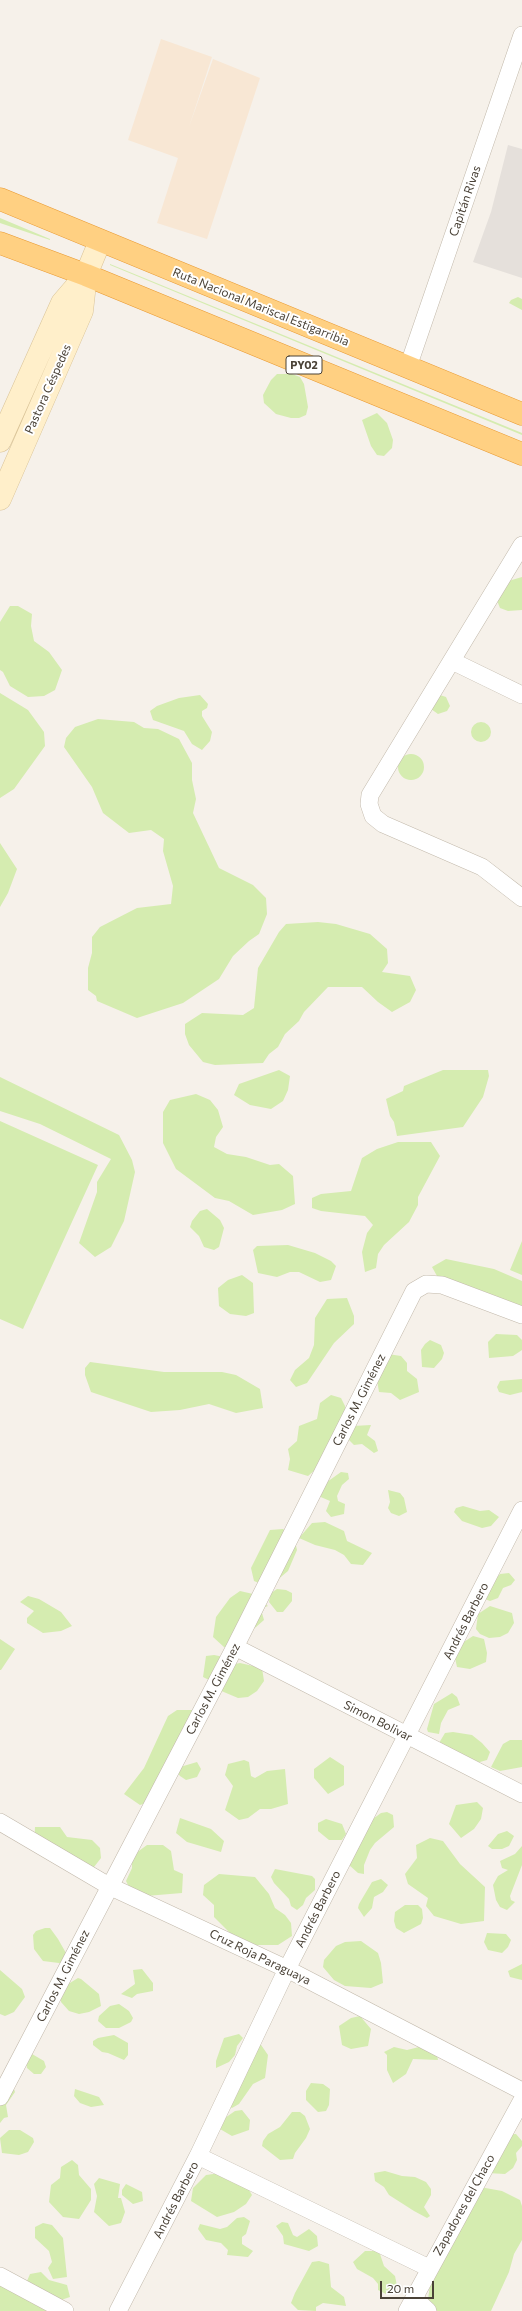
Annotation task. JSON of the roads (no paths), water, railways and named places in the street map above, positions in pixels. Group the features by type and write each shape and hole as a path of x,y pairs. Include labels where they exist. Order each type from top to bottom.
{"highway":[{"name":"Ruta Nacional Mariscal Estigarribia","path":"0,199 522,414"},
{"name":"PY02","path":"0,243 86,275 522,454"}],"main road":[{"name":"Pastora Céspedes","path":"0,499 82,311 86,275 100,241"},
{"name":"Pastora Céspedes","path":"0,441 62,303 86,275"}],"street":[{"name":"Capitán Rivas","path":"408,367 522,35"},
{"path":"522,545 370,794 369,804 373,816 383,824 482,867 522,898"},
{"path":"452,661 522,695"},
{"name":"Carlos M. Giménez","path":"0,2097 235,1647 414,1291 426,1284 442,1285 522,1315"},
{"name":"Andrés Barbero","path":"118,2311 198,2156 287,1969 520,1520"},
{"name":"Simon Bolivar","path":"235,1647 407,1737 522,1794"},
{"name":"Cruz Roja Paraguaya","path":"0,1822 110,1886 287,1969 522,2091"},
{"name":"Zapadores del Chaco","path":"411,2304 429,2268 522,2100"},
{"path":"198,2156 429,2268"},
{"path":"0,2276 65,2311"},
{"path":"411,2304 428,2311"}]}
